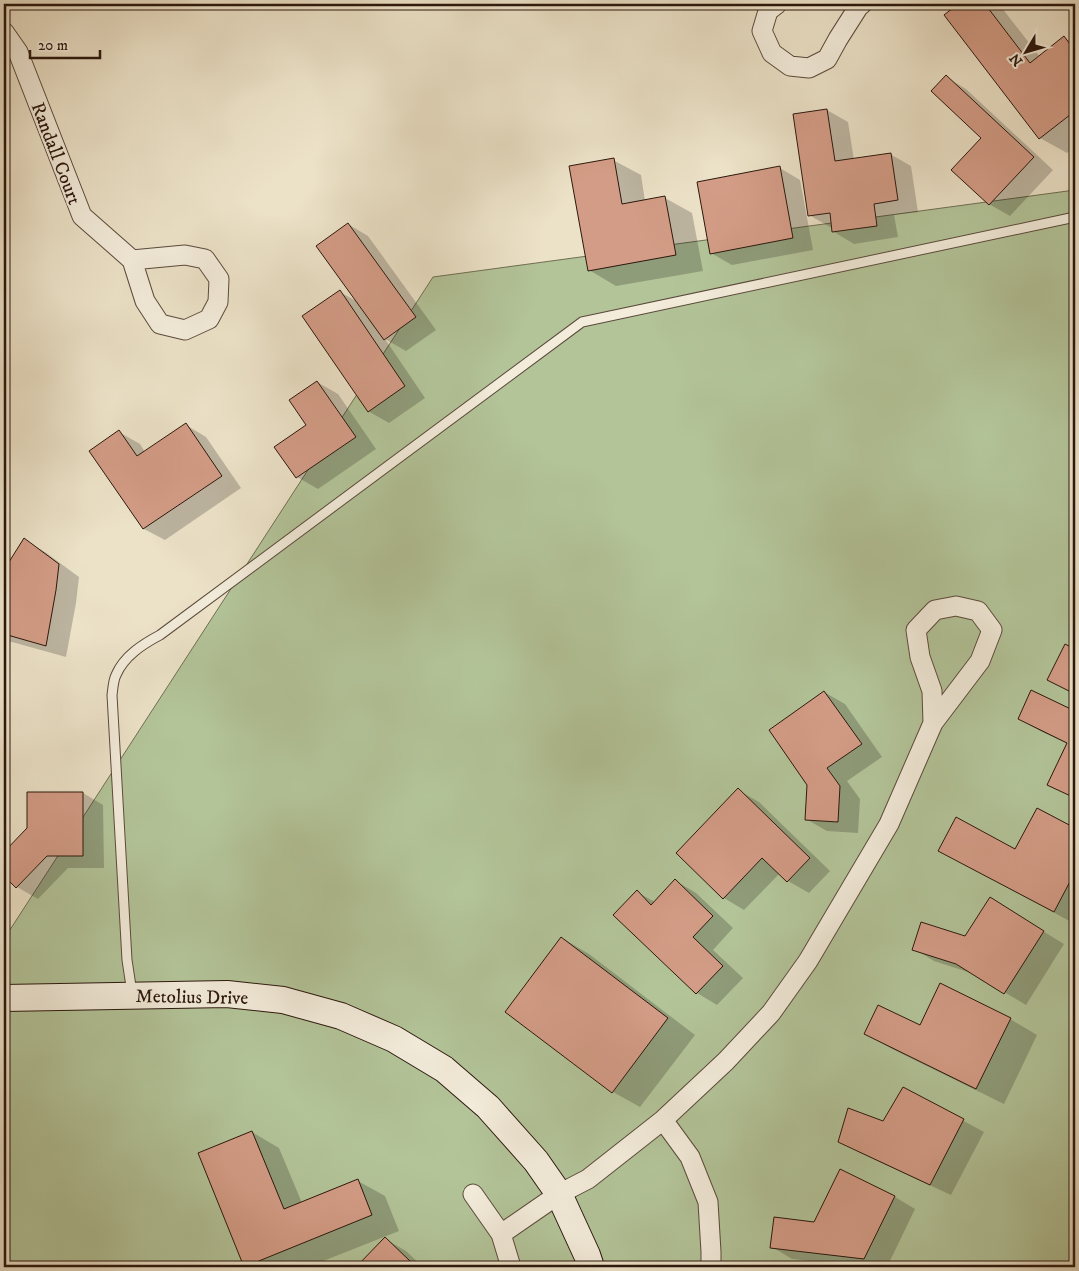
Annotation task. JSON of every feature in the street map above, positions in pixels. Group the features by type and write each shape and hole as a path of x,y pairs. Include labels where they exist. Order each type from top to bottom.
{"street":[{"path":"777,4 768,12 762,30 772,53 790,66 809,68 827,59 856,4"},
{"name":"Randall Court","path":"4,32 18,52 82,216 132,260"},
{"path":"185,255 205,259 219,279 218,302 209,319 185,330 160,324 145,300 132,260 185,255"},
{"path":"501,1234 559,1194 588,1179 663,1120 726,1061 771,1013 808,961 889,824 933,723 980,661 992,630 978,612 956,606 935,610 916,630 920,657 932,691 933,723"},
{"name":"Metolius Drive","path":"4,998 227,994 283,1000 341,1016 394,1039 444,1069 488,1107 536,1161 559,1194 588,1255 591,1267"},
{"path":"663,1120 690,1158 708,1202 711,1267"},
{"path":"473,1194 501,1234 511,1267"}],"lane":[{"path":"132,996 127,960 112,695 116,675 125,661 140,646 160,635 582,322 1075,217"}],"green space":[{"path":"1075,190 1075,1267 4,1267 4,939 433,277"}],"building":[{"path":"958,4 985,4 1030,63 1064,36 1075,51 1075,111 1039,139 944,15"},
{"path":"946,75 1034,157 989,205 951,170 981,138 931,91"},
{"path":"827,109 835,161 891,153 898,200 874,204 877,226 832,232 830,213 808,216 793,114"},
{"path":"614,158 622,204 665,196 676,255 588,271 569,166"},
{"path":"780,166 793,238 710,254 697,182"},
{"path":"348,223 416,317 384,340 316,246"},
{"path":"340,290 405,386 368,412 302,316"},
{"path":"317,381 356,437 296,478 274,447 306,425 289,400"},
{"path":"186,423 222,476 143,529 89,451 119,430 137,456"},
{"path":"24,538 59,564 46,646 4,634 4,570"},
{"path":"1065,644 1075,649 1075,694 1047,680"},
{"path":"1031,690 1075,711 1075,798 1047,785 1067,743 1018,719"},
{"path":"824,691 862,744 827,768 840,786 838,822 805,820 807,785 769,730"},
{"path":"738,788 810,858 787,882 762,858 723,899 676,853"},
{"path":"27,792 83,792 83,856 47,856 16,888 4,876 4,852 27,828"},
{"path":"1037,808 1075,828 1075,872 1054,912 938,851 956,817 1015,849"},
{"path":"675,879 713,916 693,937 723,966 696,994 613,915 637,890 651,905"},
{"path":"990,897 1044,931 1004,994 956,964 912,950 921,922 965,936"},
{"path":"561,937 668,1018 612,1093 505,1012"},
{"path":"940,983 1011,1018 976,1089 864,1034 878,1005 920,1025"},
{"path":"903,1087 964,1119 930,1185 838,1142 848,1108 883,1121"},
{"path":"252,1131 284,1209 358,1179 372,1215 244,1267 198,1153"},
{"path":"840,1169 895,1196 864,1259 770,1248 774,1217 814,1222"},
{"path":"385,1237 411,1262 406,1267 356,1267"}]}
